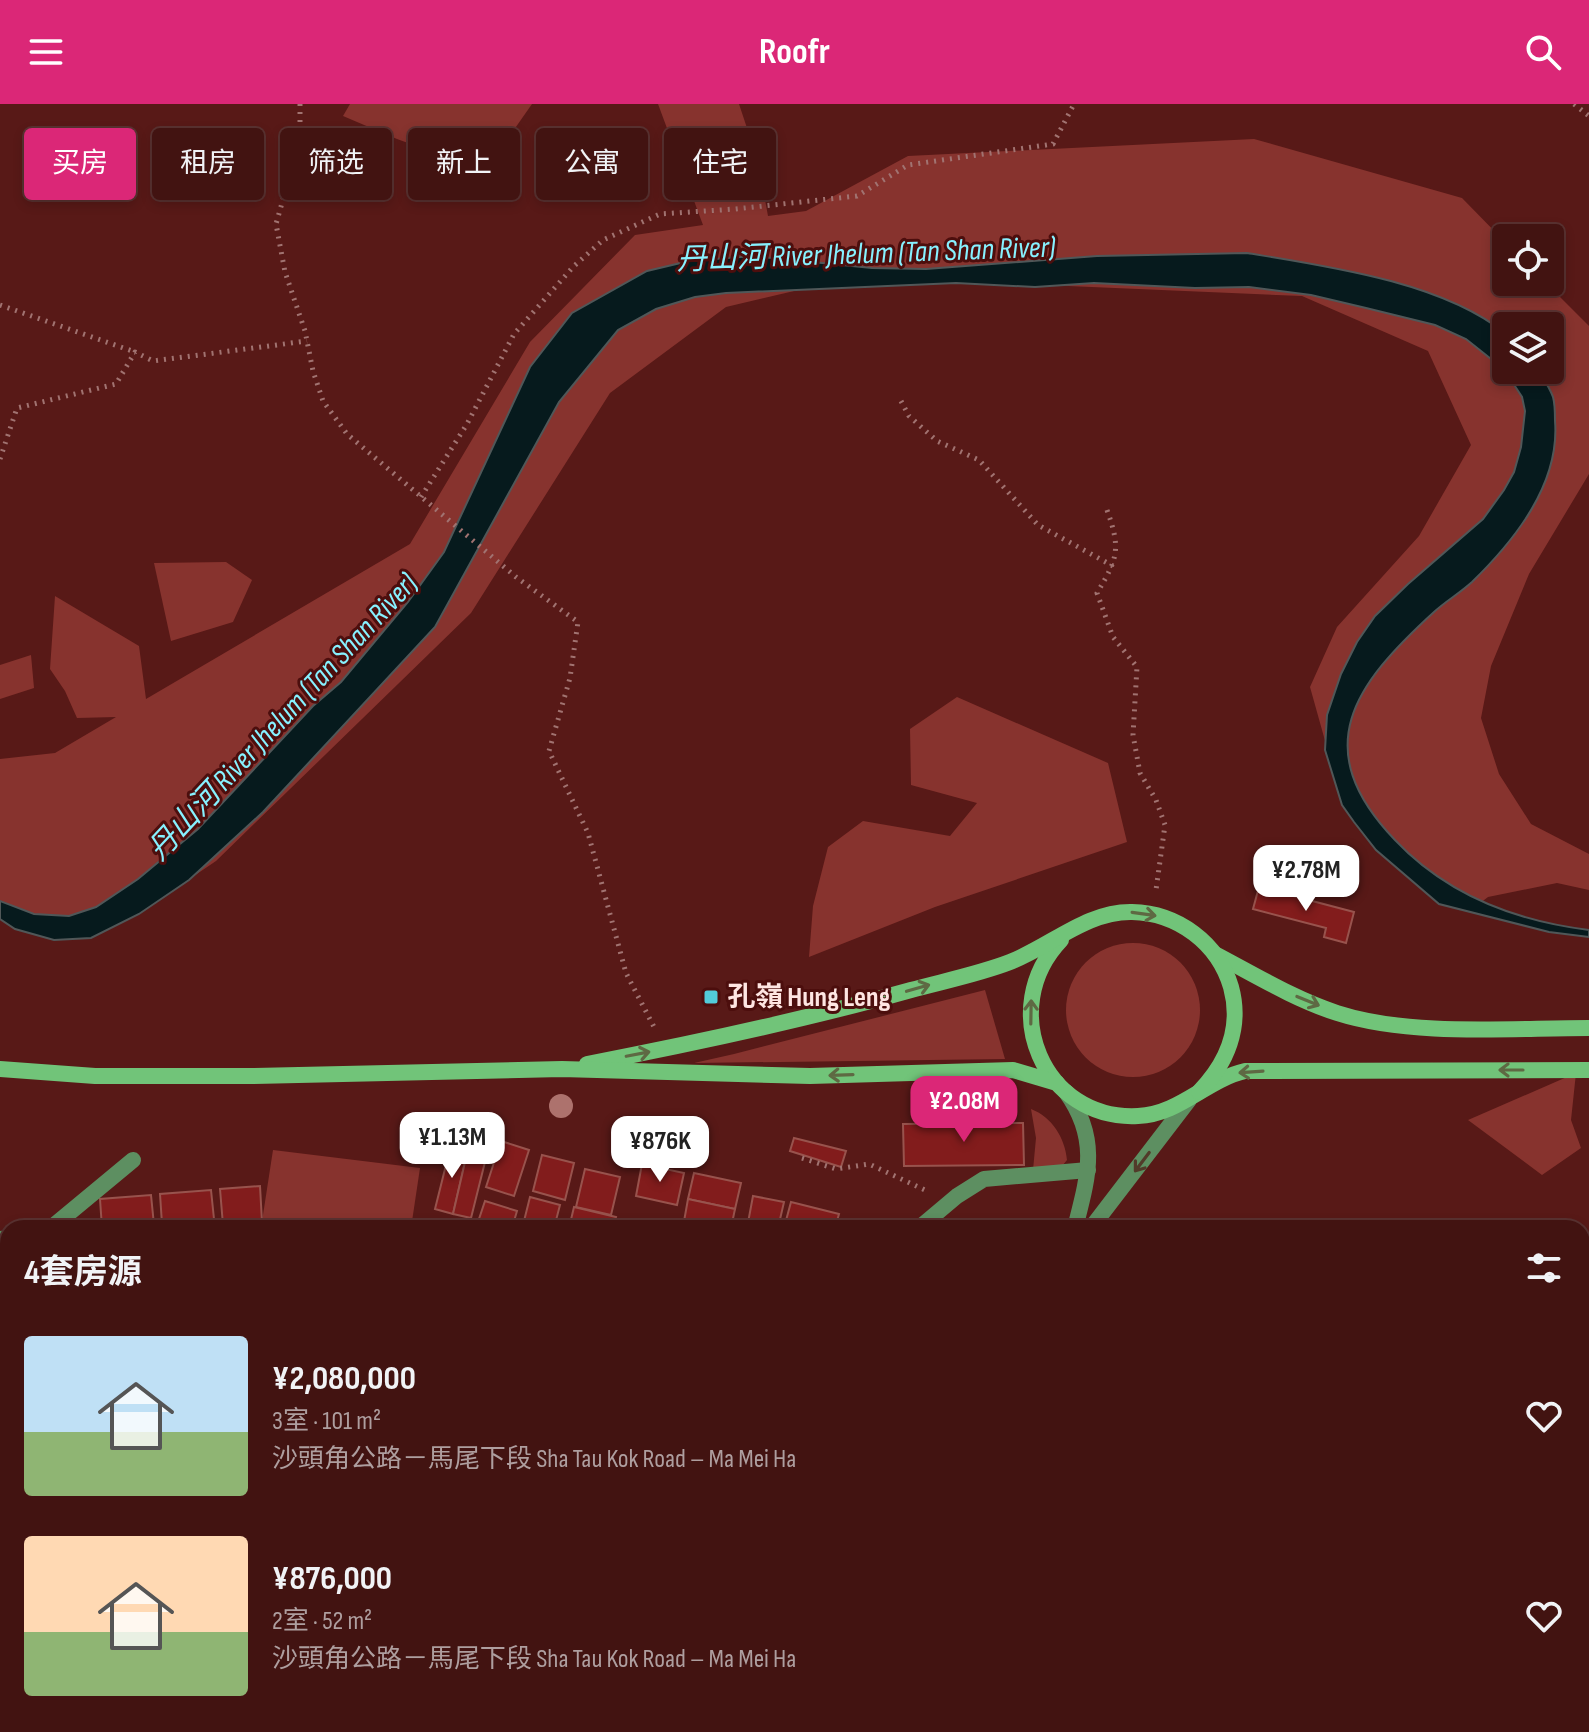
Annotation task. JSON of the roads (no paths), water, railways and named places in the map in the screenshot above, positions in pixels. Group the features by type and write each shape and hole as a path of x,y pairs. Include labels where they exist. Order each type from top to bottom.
{"main road":[{"path":"562,1069 827,1014 1010,962 1085,923 1115,913 1147,913 1162,916 1191,930 1222,965 1233,994 1231,1040 1219,1068 1194,1096"},
{"path":"1071,931 1047,956 1039,971 1030,1004 1030,1021 1036,1047 1047,1070 1061,1087 1088,1106 1126,1116 1165,1111 1224,1076 1245,1071 1589,1070"},
{"path":"1214,953 1283,991 1339,1014 1419,1028 1589,1028"},
{"path":"0,1069 95,1076 562,1069 810,1076 1013,1070 1061,1087"}],"street":[{"path":"1061,1087 1084,1124 1089,1143 1088,1170 1077,1220"},
{"path":"1097,1220 1194,1096"},
{"path":"61,1220 133,1160"},
{"path":"928,1220 984,1179 1088,1170"}],"place":[{"name":"孔嶺 Hung Leng","path":"711,997"}],"water label":[{"name":"丹山河 River Jhelum (Tan Shan River)","path":"866,254"},
{"name":"丹山河 River Jhelum (Tan Shan River)","path":"283,717"}]}
